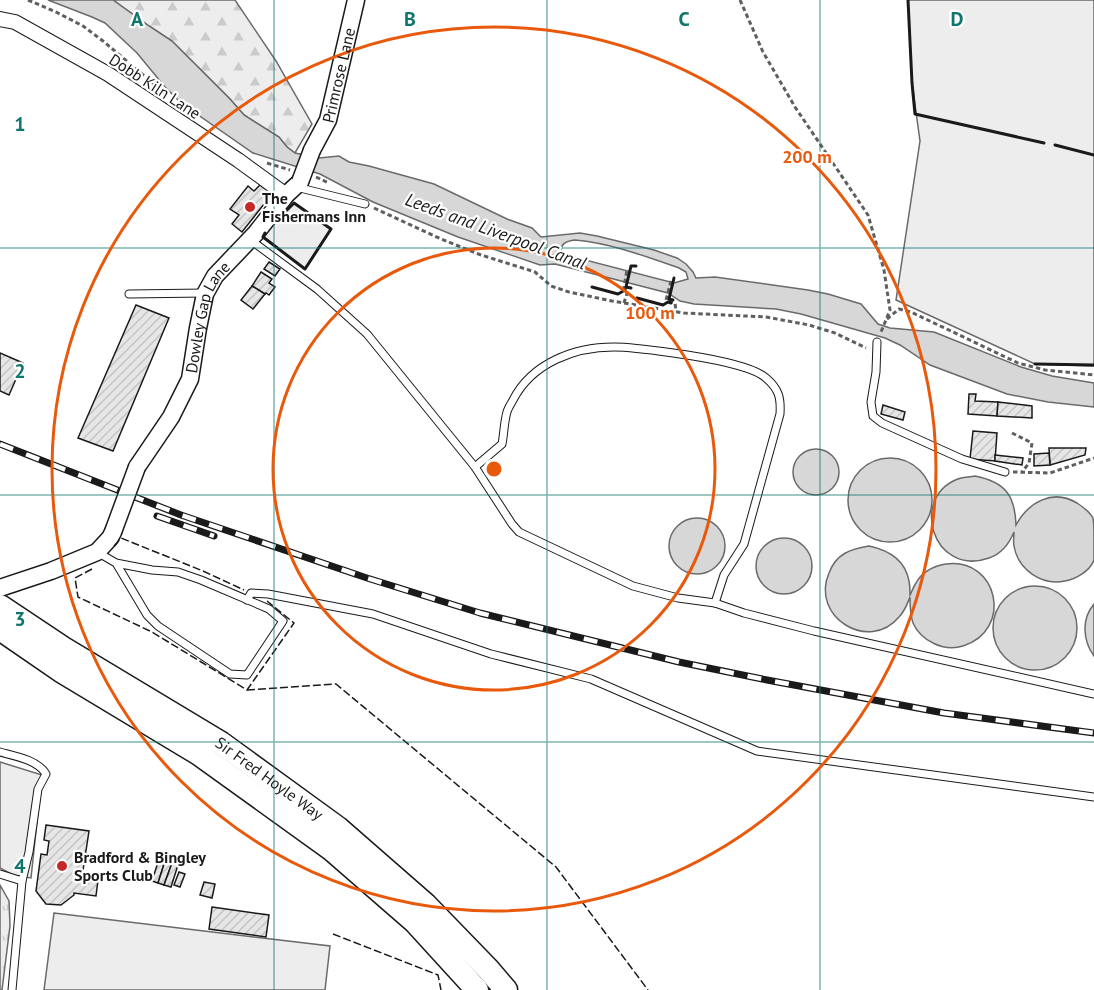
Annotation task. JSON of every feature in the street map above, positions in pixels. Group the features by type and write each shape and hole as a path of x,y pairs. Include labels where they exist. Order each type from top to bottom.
{"highway":[{"name":"Sir Fred Hoyle Way","path":"0,606 63,648 220,743 338,828 425,904 506,990"},
{"name":"Sir Fred Hoyle Way","path":"0,629 61,671 199,754 331,849 415,922 477,990"}],"street":[{"name":"Primrose Lane","path":"298,182 328,120 356,0"},
{"name":"Dobb Kiln Lane","path":"0,19 15,22 108,74 238,160 298,182"},
{"name":"Dowley Gap Lane","path":"97,552 113,532 137,467 171,417 190,379 205,293 215,276 298,182"},
{"path":"0,588 51,571 97,552"}],"lane":[{"path":"298,182 365,204"},
{"path":"249,239 316,289 367,334 475,467 519,532 633,586 678,598 715,603 814,631 1094,694"},
{"path":"129,294 205,293"},
{"path":"877,342 873,416 882,423 962,459 1005,472"},
{"path":"475,467 502,444 507,411 518,391 530,377 549,362 579,351 614,347 658,351 711,359 765,376 777,389 781,399 780,414 744,544 724,575 715,603"},
{"path":"97,552 116,563 178,572 201,580 269,609 284,621 247,675 230,674 158,626 147,615 116,563"},
{"path":"247,600 251,593 268,594 374,614 491,654 591,679 757,751 1094,797"},
{"path":"0,752 34,763 46,774 38,789 29,852 22,881 12,990"},
{"path":"0,874 22,881"}],"path":[{"path":"28,0 83,26 174,100"},
{"path":"740,0 763,52 784,89 868,215 884,270 891,310 886,320 899,309 911,312 1018,363 1045,370 1094,375"},
{"path":"260,160 287,169 298,182 338,187"},
{"path":"365,204 451,243 535,272 551,286 569,292 676,311 743,315 809,325 835,333 869,350 877,342"},
{"path":"624,303 628,290 624,287 627,270"},
{"path":"671,281 666,300 675,303 676,311"},
{"path":"1012,433 1032,443 1029,463 1022,472"},
{"path":"1005,472 1050,473 1094,458"}],"shaded area":[{"path":"908,0 1094,0 1094,366 1035,364 896,300 920,141 912,83"},
{"path":"294,203 331,229 305,269 263,237"},
{"path":"0,762 42,775 31,878 13,875 0,868"},
{"path":"54,913 330,946 325,990 44,990"}],"green space":[{"path":"113,0 235,0 276,61 312,124 295,153 279,137 244,115 172,41"},
{"path":"0,885 9,901 10,926 2,990 0,990"}],"water":[{"name":"Leeds and Liverpool Canal","path":"48,0 113,0 172,41 244,115 279,137 295,153 319,158 339,156 349,162 434,184 507,219 532,228 541,237 580,233 597,236 677,258 686,264 696,278 715,277 808,290 861,304 878,324 890,328 934,332 1021,367 1052,376 1094,383 1094,407 1048,402 1007,394 930,365 885,338 801,314 776,309 694,304 680,301 668,293 555,264 540,265 458,237 373,202 320,174 253,153 181,103 137,53 105,23","holes":["575,240 601,244 679,268 686,272 688,279 674,283 562,254 562,245"]},
{"path":"821,449 833,455 838,463 838,481 833,489 825,494 811,495 799,489 794,481 793,467 799,455 807,450"},
{"path":"882,458 898,458 914,465 925,476 932,492 929,516 920,530 898,542 882,542 866,535 855,524 848,508 848,492 855,476 866,465"},
{"path":"975,476 994,482 1006,491 1013,506 1016,525 1034,504 1050,498 1068,499 1084,508 1092,516 1094,522 1094,560 1089,568 1065,581 1056,582 1040,578 1026,569 1016,555 1014,532 1004,548 989,558 969,561 953,556 941,546 934,532 932,516 935,500 945,487 961,478"},
{"path":"691,518 703,518 713,522 721,530 725,546 721,562 713,570 703,574 691,574 681,570 673,562 669,552 669,540 673,530 681,522"},
{"path":"778,538 790,538 800,542 808,550 812,566 808,582 800,590 790,594 778,594 768,590 760,582 756,572 756,560 760,550 768,542"},
{"path":"869,546 883,550 900,561 907,573 910,595 922,576 937,566 964,565 978,572 988,583 993,596 994,611 989,625 979,638 963,646 948,647 934,644 922,635 913,623 910,597 901,615 887,627 873,632 846,625 835,616 828,604 825,589 829,573 836,561 844,554"},
{"path":"1027,586 1043,586 1059,593 1070,604 1077,620 1074,644 1065,658 1043,670 1027,670 1011,663 1000,652 993,636 993,620 1000,604 1011,593"},
{"path":"1094,604 1094,656 1086,637 1085,623"}],"building":[{"path":"260,185 272,194 242,232 232,224 239,215 230,209 248,186 254,191"},
{"path":"269,262 280,269 275,276 264,269"},
{"path":"261,272 272,279 269,283 275,287 269,295 252,286"},
{"path":"252,286 265,294 253,309 241,300"},
{"path":"136,305 169,318 113,451 78,438"},
{"path":"0,353 23,363 9,395 0,391"},
{"path":"969,394 976,394 975,401 998,402 997,416 968,414"},
{"path":"998,402 1032,406 1032,418 997,416"},
{"path":"883,405 905,412 903,420 881,414"},
{"path":"973,431 997,433 995,461 970,459"},
{"path":"1049,448 1086,448 1085,455 1050,465"},
{"path":"1049,453 1050,465 1034,466 1034,454"},
{"path":"995,455 1023,458 1022,465 995,461"},
{"name":"Bradford & Bingley Sports Club","path":"46,825 89,831 82,877 98,880 96,896 74,893 61,905 46,904 36,891 41,854 47,855 49,841 44,840"},
{"path":"159,859 165,861 158,883 152,881"},
{"path":"165,861 172,863 164,885 158,883"},
{"path":"172,863 178,865 171,887 164,885"},
{"path":"179,872 185,874 180,887 174,885"},
{"path":"204,882 215,884 212,898 200,895"},
{"path":"212,907 269,915 266,937 209,929"}],"railway":[{"path":"0,444 181,515 367,578 480,613 679,662 767,680 944,713 1094,733"},
{"path":"157,516 214,536"}],"fence":[{"path":"114,546 121,538 244,590"},
{"path":"92,569 75,578 78,597 152,632 247,690 294,623 267,601"},
{"path":"247,690 336,684 556,867 648,990"},
{"path":"333,934 438,975 441,990"}],"wall":[{"path":"908,0 915,114 1044,143"},
{"path":"1055,145 1094,155"},
{"path":"265,233 263,237 305,269 331,229 294,203 282,215"},
{"path":"631,288 626,287 631,266 636,266"},
{"path":"673,300 669,299 674,278"},
{"path":"592,287 618,294 625,290"},
{"path":"637,298 663,305 671,303"},
{"path":"1035,364 1094,365"}],"place":[{"name":"The Fishermans Inn","path":"250,207"},
{"name":"Bradford & Bingley Sports Club","path":"62,866"}]}
